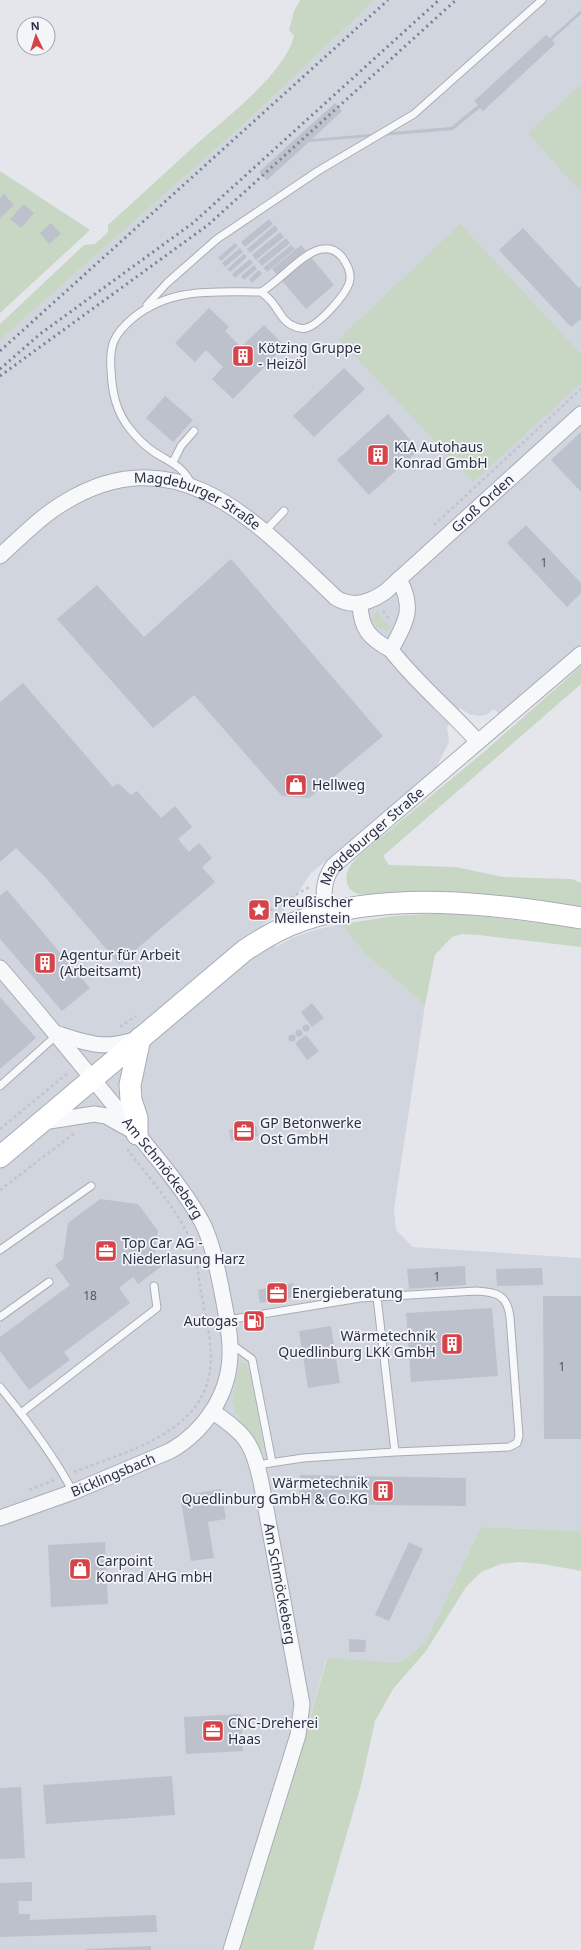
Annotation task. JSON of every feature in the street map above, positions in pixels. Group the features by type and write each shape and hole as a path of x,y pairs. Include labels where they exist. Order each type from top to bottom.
{"main road":[{"path":"327,913 375,906 433,903 519,909 581,918"},
{"name":"Magdeburger Straße","path":"0,1158 92,1078 254,944 288,926 327,913"},
{"path":"131,1141 137,1118 130,1085 140,1038"}],"street":[{"name":"Groß Orden","path":"373,598 399,579 581,414"},
{"name":"Magdeburger Straße","path":"0,556 48,513 65,502 95,487 115,481 144,478 167,480 193,487 225,501 264,531 336,598 347,603 373,598"},
{"path":"391,650 406,622 407,611 405,594 399,579"},
{"path":"373,598 360,617 363,626 376,642 391,650 406,670 461,723 478,742"},
{"name":"Magdeburger Straße","path":"327,913 324,897 326,878 338,861 581,654"},
{"name":"Magdeburger Straße","path":"0,968 58,1034 92,1078"},
{"name":"Magdeburger Straße","path":"58,1034 93,1046 121,1043 140,1038"},
{"name":"Am Schmöckeberg","path":"92,1078 131,1141 184,1193 199,1216 212,1248 230,1344 228,1370 221,1393 212,1411 237,1429 244,1436 251,1448 257,1465 298,1678 302,1711 298,1735 231,1950"},
{"path":"42,1122 94,1114 106,1116 131,1141"},
{"name":"Bicklingsbach","path":"0,1518 73,1492 170,1451 185,1443 197,1432 212,1411"}],"lane":[{"path":"193,487 184,472 173,462 152,451 130,430 118,410 112,389 110,357 113,342 119,331 143,310 167,283 217,240 318,171 414,114 542,0"},
{"path":"143,310 172,296 186,294 260,292 270,286 306,256 323,249 334,250 338,253 350,273 349,285 344,295 313,325 306,328 292,326 287,322 271,300 260,292"},
{"path":"173,462 181,446 194,431"},
{"path":"264,531 284,511"},
{"path":"0,1086 58,1034"},
{"path":"0,1250 92,1186"},
{"path":"0,1317 49,1282"},
{"path":"21,1412 157,1308 154,1286"},
{"path":"226,1320 360,1298 476,1291 492,1292 500,1295 509,1308 519,1436 517,1443 510,1447 396,1452 272,1462 257,1465"},
{"path":"378,1297 396,1452"},
{"path":"230,1344 252,1359 272,1462"},
{"path":"0,1387 21,1412 65,1476 73,1492"}],"path":[{"path":"433,526 581,389"},
{"path":"373,598 400,633"},
{"path":"255,922 273,908 326,878"},
{"path":"0,1190 82,1129"},
{"path":"28,1490 138,1446 159,1436 182,1420 194,1408 204,1391 211,1370 211,1336 194,1252 188,1234 131,1141"}],"shaded area":[{"path":"375,0 581,0 581,646 500,715 494,709 486,715 479,716 469,714 460,708 449,718 451,722 447,727 449,742 437,766 310,874 293,901 282,912 262,925 276,947 292,938 315,930 341,924 365,954 425,1005 394,1209 396,1230 413,1247 581,1258 581,1531 481,1527 425,1643 399,1663 326,1659 304,1740 239,1950 0,1950 0,340 244,124"}],"green space":[{"path":"300,0 375,0 244,124 0,340 0,324 84,245 95,244 108,232 108,225 268,79 279,65 294,36 289,30 294,11"},
{"path":"581,85 581,192 528,133"},
{"path":"0,171 90,230 0,313"},
{"path":"460,224 581,354 581,383 473,482 339,339"},
{"path":"377,611 391,629 385,630 376,625 373,620"},
{"path":"581,666 581,684 383,856 389,865 456,867 503,877 572,879 581,883 581,907 398,893 369,895 361,894 350,889 346,878 348,870 362,853 485,751"},
{"path":"462,914 565,926 581,930 581,947 479,935 462,934 452,937 435,955 425,1005 365,954 341,924 395,916"},
{"path":"240,1362 246,1364 250,1374 264,1448 260,1450 236,1413 232,1401"},
{"path":"481,1527 581,1531 581,1571 543,1564 519,1562 501,1564 481,1572 466,1587 426,1651 393,1689 375,1721 361,1785 313,1950 239,1950 304,1740 327,1658 399,1663 425,1643"}],"building":[{"path":"581,10 581,14 552,40 555,44 483,111 480,108 453,130 309,142 267,180 259,172 335,103 342,111 312,139 451,127 478,105 474,101 546,35 550,38"},
{"path":"4,194 14,205 0,218 0,198"},
{"path":"24,204 34,213 21,228 10,219"},
{"path":"269,219 273,224 245,247 241,242"},
{"path":"51,223 61,234 49,244 40,233"},
{"path":"275,225 278,230 250,253 247,249"},
{"path":"523,228 579,288 581,286 581,319 571,327 499,250"},
{"path":"280,232 284,237 256,260 252,255"},
{"path":"286,238 290,243 262,266 258,261"},
{"path":"235,243 238,246 221,261 218,258"},
{"path":"291,245 295,249 267,272 263,268"},
{"path":"301,245 334,285 306,309 272,269"},
{"path":"240,248 243,252 225,267 222,263"},
{"path":"244,254 247,257 230,272 227,269"},
{"path":"250,259 253,263 235,278 232,274"},
{"path":"254,265 257,269 244,280 241,276"},
{"path":"259,270 262,274 252,283 249,279"},
{"name":"Kötzing Gruppe - Heizöl","path":"209,308 229,327 225,331 241,347 264,325 285,346 233,399 212,379 223,367 206,350 195,362 175,343"},
{"path":"344,368 365,389 314,437 293,416"},
{"path":"165,396 193,420 173,442 146,418"},
{"name":"KIA Autohaus Konrad GmbH","path":"388,414 419,450 369,495 337,460"},
{"path":"581,432 581,492 551,460"},
{"path":"526,525 581,583 581,593 567,607 507,543"},
{"path":"231,559 383,736 309,798 282,796 194,695 153,728 57,619 97,585 144,637"},
{"path":"23,683 113,787 118,783 131,795 137,791 161,818 175,806 192,827 178,839 189,852 199,843 212,858 202,867 215,882 119,964 45,877 16,848 0,862 0,702"},
{"name":"Agentur für Arbeit (Arbeitsamt)","path":"7,890 90,988 62,1011 0,939 0,896"},
{"path":"0,997 36,1038 0,1069"},
{"path":"312,1003 324,1018 312,1027 301,1012"},
{"path":"306,1024 309,1025 309,1031 306,1032 303,1031 302,1028 303,1025"},
{"path":"299,1029 302,1030 302,1036 299,1037 296,1036 295,1033 296,1030"},
{"path":"292,1034 295,1035 295,1041 292,1042 289,1041 288,1038 289,1035"},
{"path":"306,1035 319,1051 307,1060 295,1043"},
{"path":"256,1126 258,1136 231,1141 229,1130"},
{"path":"100,1199 138,1204 158,1231 154,1256 162,1266 138,1284 133,1277 119,1288 130,1303 64,1352 70,1360 29,1390 0,1351 0,1337 70,1285 55,1265 63,1259 68,1223"},
{"name":"Wärmetechnik Quedlinburg LKK GmbH","path":"465,1266 466,1285 409,1289 407,1269"},
{"path":"542,1268 543,1285 497,1286 496,1269"},
{"path":"293,1283 296,1297 260,1303 258,1290"},
{"path":"543,1296 581,1296 581,1439 544,1439"},
{"name":"Wärmetechnik Quedlinburg LKK GmbH","path":"492,1308 498,1376 411,1382 406,1313"},
{"path":"331,1326 340,1383 308,1388 299,1331"},
{"name":"Wärmetechnik Quedlinburg GmbH & Co.KG","path":"300,1475 466,1478 466,1506 299,1504"},
{"path":"221,1489 226,1519 208,1522 214,1558 191,1561 180,1496"},
{"path":"105,1542 108,1604 51,1607 48,1545"},
{"path":"409,1542 423,1549 389,1621 375,1615"},
{"path":"349,1639 366,1640 365,1652 349,1652"},
{"path":"241,1714 243,1751 186,1754 184,1717"},
{"path":"172,1776 175,1815 46,1824 43,1785"},
{"path":"21,1787 25,1858 0,1859 0,1788"},
{"path":"32,1882 32,1901 18,1901 19,1914 30,1914 30,1920 156,1915 157,1932 0,1937 0,1883"},
{"path":"151,1946 151,1950 86,1950 86,1949"}],"railway":[{"path":"0,351 388,0"},
{"path":"0,369 40,334 193,223 439,0"},
{"path":"0,376 208,225 456,0"}],"place":[{"name":"Kötzing Gruppe - Heizöl","path":"243,356"},
{"name":"KIA Autohaus Konrad GmbH","path":"378,455"},
{"name":"Hellweg","path":"296,785"},
{"name":"Preußischer Meilenstein","path":"259,910"},
{"name":"Agentur für Arbeit (Arbeitsamt)","path":"45,963"},
{"name":"GP Betonwerke Ost GmbH","path":"244,1131"},
{"name":"Top Car AG - Niederlasung Harz","path":"106,1251"},
{"name":"Energieberatung","path":"277,1293"},
{"name":"Autogas","path":"254,1321"},
{"name":"Wärmetechnik Quedlinburg LKK GmbH","path":"452,1344"},
{"name":"Wärmetechnik Quedlinburg GmbH & Co.KG","path":"383,1491"},
{"name":"Carpoint Konrad AHG mbH","path":"80,1569"},
{"name":"CNC-Dreherei Haas","path":"213,1731"}]}
